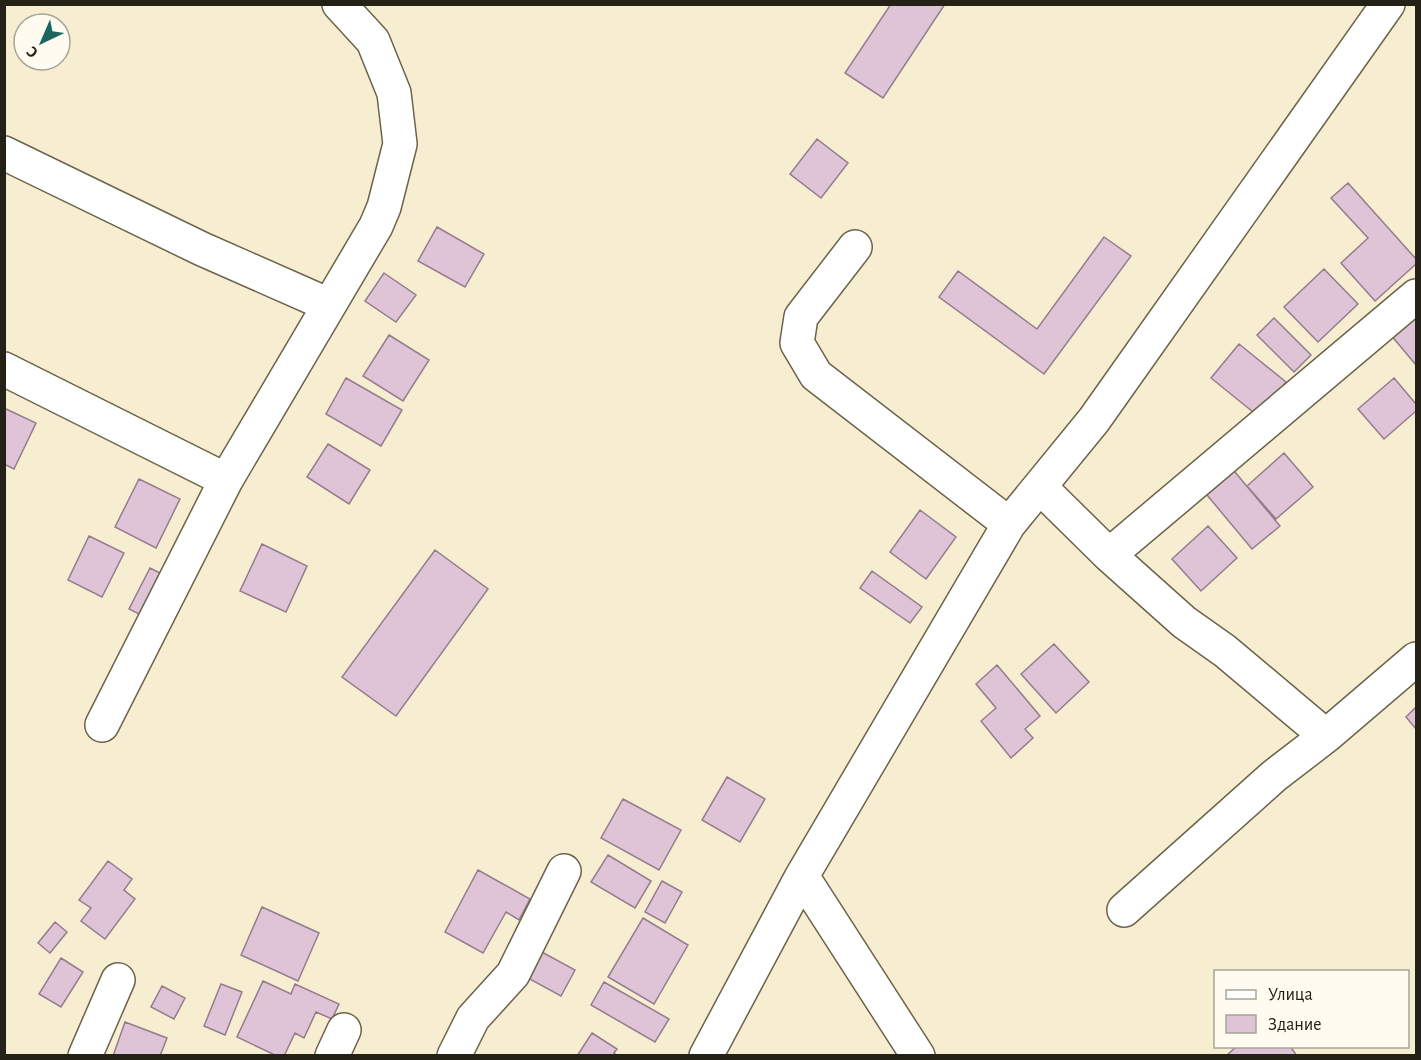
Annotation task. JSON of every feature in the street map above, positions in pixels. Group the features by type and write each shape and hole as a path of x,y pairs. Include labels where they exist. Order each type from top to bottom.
{"street":[{"path":"102,725 226,480 376,226 384,207 400,144 394,93 372,41 339,4"},
{"path":"706,1056 802,876 1009,524 1094,420 1388,4"},
{"path":"4,153 202,249 329,305"},
{"path":"855,247 801,317 797,343 816,375 1009,524"},
{"path":"1109,555 1416,296"},
{"path":"4,369 226,480"},
{"path":"1040,487 1109,555 1184,622 1225,651 1326,736"},
{"path":"1124,910 1274,776 1326,736 1416,659"},
{"path":"454,1056 473,1018 513,974 564,870"},
{"path":"802,876 918,1056"},
{"path":"85,1056 118,980"}],"building":[{"path":"891,4 945,4 883,98 845,73"},
{"path":"817,139 848,163 821,198 790,174"},
{"path":"1348,183 1416,259 1416,264 1375,301 1341,263 1368,238 1331,198"},
{"path":"437,227 484,254 465,287 418,261"},
{"path":"1104,237 1131,256 1044,374 939,297 958,271 1037,329"},
{"path":"1324,269 1358,304 1318,342 1284,307"},
{"path":"384,273 416,295 396,322 365,301"},
{"path":"1412,315 1416,320 1416,365 1390,334"},
{"path":"1274,318 1311,355 1294,372 1257,335"},
{"path":"389,335 429,360 403,401 363,376"},
{"path":"1239,344 1286,382 1258,416 1211,378"},
{"path":"346,378 402,410 381,446 326,414"},
{"path":"1394,378 1416,404 1416,411 1384,439 1358,409"},
{"path":"4,408 36,423 14,469 4,464"},
{"path":"328,444 370,470 349,504 307,477"},
{"path":"1284,453 1313,487 1276,519 1247,486"},
{"path":"1230,466 1280,526 1252,549 1202,489"},
{"path":"139,479 180,499 156,548 115,527"},
{"path":"920,510 956,537 926,579 890,552"},
{"path":"1208,526 1237,558 1201,591 1172,559"},
{"path":"89,536 124,553 102,597 68,580"},
{"path":"262,544 307,566 286,612 240,591"},
{"path":"435,550 488,589 396,716 342,677"},
{"path":"150,568 164,575 143,616 129,609"},
{"path":"872,571 922,607 910,623 860,588"},
{"path":"1054,644 1089,682 1056,713 1021,674"},
{"path":"997,665 1040,716 1025,729 1033,738 1011,758 981,721 996,708 976,684"},
{"path":"1416,707 1416,729 1406,717"},
{"path":"727,777 765,799 740,842 702,820"},
{"path":"623,799 681,830 659,870 601,838"},
{"path":"608,855 651,881 635,908 591,882"},
{"path":"108,861 132,879 124,890 135,899 105,939 81,921 91,908 79,900"},
{"path":"478,870 530,899 519,920 506,912 483,953 445,932"},
{"path":"662,881 682,892 665,923 645,912"},
{"path":"262,907 319,933 298,981 241,955"},
{"path":"643,918 688,945 654,1004 608,977"},
{"path":"55,922 67,932 50,953 38,943"},
{"path":"540,951 575,970 561,996 526,977"},
{"path":"61,958 83,972 61,1007 39,994"},
{"path":"263,981 291,994 295,984 339,1004 332,1019 316,1012 304,1038 295,1033 284,1056 277,1056 237,1037"},
{"path":"604,982 669,1019 655,1042 591,1005"},
{"path":"221,984 242,992 225,1035 204,1026"},
{"path":"162,986 185,998 174,1019 151,1007"},
{"path":"125,1022 167,1038 160,1056 113,1056"},
{"path":"592,1033 617,1049 614,1053 617,1056 577,1056"},
{"path":"1235,1048 1291,1048 1297,1056 1226,1056"}]}
